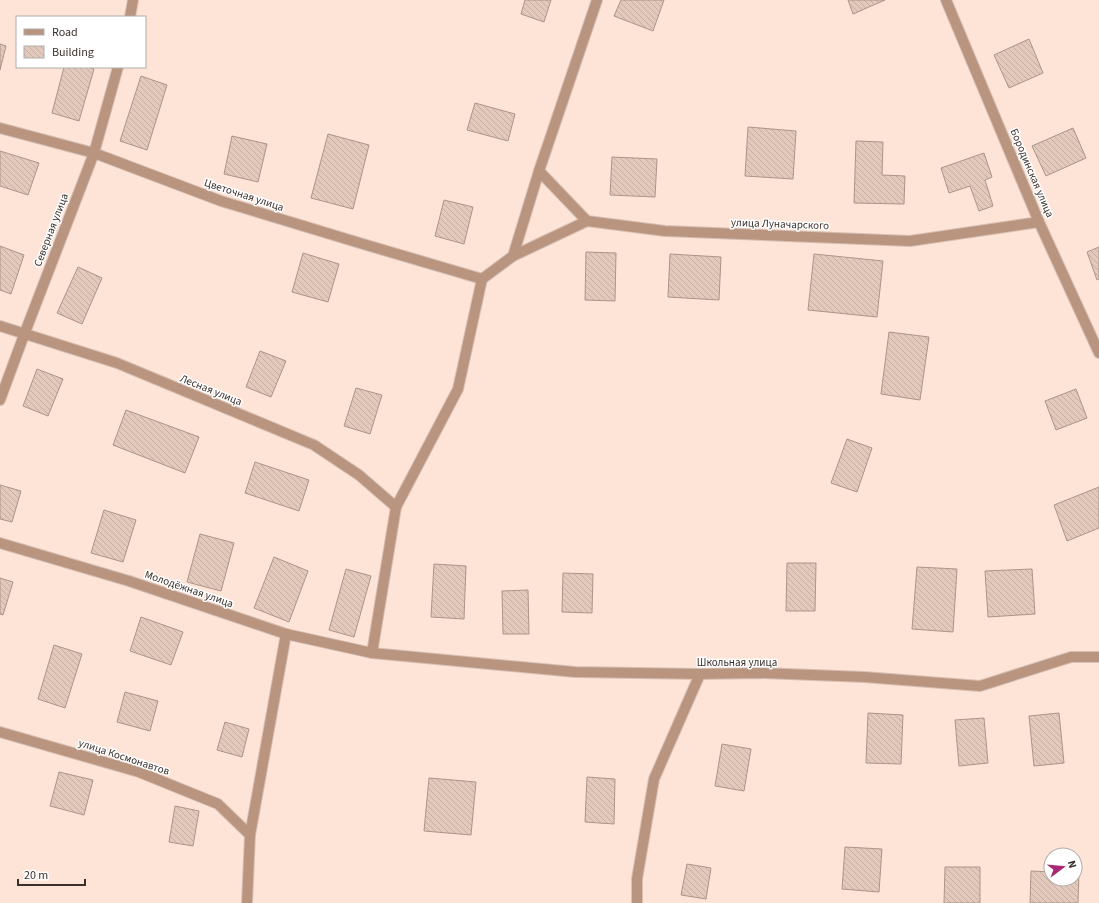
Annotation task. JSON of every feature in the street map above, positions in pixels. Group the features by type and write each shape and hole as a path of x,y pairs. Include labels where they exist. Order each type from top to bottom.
{"street":[{"path":"130,16 133,0"},
{"path":"513,256 539,171 597,0"},
{"name":"Бородинская улица","path":"946,0 1039,222 1099,353"},
{"name":"Северная улица","path":"0,400 94,153 118,68"},
{"name":"Цветочная улица","path":"0,128 94,153 221,202 482,278"},
{"path":"372,653 396,507 458,389 482,278 513,256 587,221 539,171"},
{"name":"улица Луначарского","path":"587,221 665,231 910,241 1039,222"},
{"name":"Лесная улица","path":"0,326 24,335 117,363 314,445 359,474 396,507"},
{"name":"Молодёжная улица","path":"0,543 129,581 286,634 372,653"},
{"path":"246,903 250,836 286,634"},
{"name":"Школьная улица","path":"372,653 575,672 700,674 759,673 849,677 980,686 1071,657 1099,657"},
{"path":"637,903 637,878 654,779 700,674"},
{"name":"улица Космонавтов","path":"0,732 139,772 218,804 250,836"}],"building":[{"path":"525,0 551,0 544,22 521,14"},
{"path":"621,0 664,0 653,31 614,16"},
{"path":"848,0 885,0 853,14"},
{"path":"1029,39 1043,73 1009,88 994,55"},
{"path":"0,44 6,46 0,70"},
{"path":"64,68 94,69 79,121 52,113"},
{"path":"141,76 167,85 147,150 120,141"},
{"path":"475,103 515,114 508,141 467,130"},
{"path":"748,127 796,131 793,179 745,176"},
{"path":"1073,128 1086,158 1046,176 1032,146"},
{"path":"328,134 369,145 353,209 311,198"},
{"path":"232,136 267,144 258,182 224,174"},
{"path":"856,141 883,142 882,175 905,176 904,204 854,203"},
{"path":"0,151 39,163 28,195 0,186"},
{"path":"984,153 992,177 985,180 993,206 979,211 970,186 949,193 941,168"},
{"path":"612,157 657,159 655,197 610,195"},
{"path":"444,200 473,207 464,244 435,236"},
{"path":"0,246 24,255 11,294 0,290"},
{"path":"1099,247 1099,279 1097,280 1087,252"},
{"path":"586,252 616,253 615,301 585,300"},
{"path":"303,253 339,264 328,302 292,292"},
{"path":"670,254 721,257 719,300 668,297"},
{"path":"814,254 883,261 877,317 808,310"},
{"path":"78,267 102,278 82,324 57,313"},
{"path":"889,332 929,337 920,400 881,394"},
{"path":"260,351 286,361 271,397 246,387"},
{"path":"37,369 63,379 48,416 23,406"},
{"path":"356,388 382,395 370,434 344,426"},
{"path":"1076,389 1087,418 1056,430 1045,401"},
{"path":"126,410 199,437 185,473 113,445"},
{"path":"847,439 872,448 857,492 831,483"},
{"path":"255,462 309,480 299,511 245,493"},
{"path":"0,485 21,491 12,522 0,519"},
{"path":"1099,487 1099,528 1067,541 1054,505"},
{"path":"104,510 136,520 123,562 91,553"},
{"path":"200,534 234,543 221,591 187,582"},
{"path":"274,557 308,571 289,622 254,608"},
{"path":"787,563 816,563 815,611 786,611"},
{"path":"434,564 466,566 464,619 431,617"},
{"path":"917,567 957,569 953,632 912,629"},
{"path":"346,569 371,576 354,637 329,630"},
{"path":"1032,569 1035,614 988,617 985,571"},
{"path":"563,573 593,574 592,613 562,612"},
{"path":"0,578 13,582 3,615 0,614"},
{"path":"528,590 529,634 503,634 502,591"},
{"path":"141,617 183,632 171,665 130,651"},
{"path":"54,645 82,654 65,708 38,699"},
{"path":"125,692 158,701 150,731 117,722"},
{"path":"868,713 903,715 901,764 866,763"},
{"path":"1059,713 1064,763 1034,766 1029,716"},
{"path":"984,718 988,763 959,766 955,720"},
{"path":"225,722 249,729 242,757 217,750"},
{"path":"722,744 751,749 744,791 715,786"},
{"path":"59,772 93,780 84,815 50,806"},
{"path":"587,777 615,779 614,824 585,822"},
{"path":"429,778 476,782 471,835 424,831"},
{"path":"175,806 199,811 193,846 169,842"},
{"path":"845,847 882,849 879,892 842,889"},
{"path":"687,864 711,868 706,899 681,895"},
{"path":"945,867 980,867 980,903 944,903"},
{"path":"1031,871 1043,872 1043,887 1079,887 1078,903 1030,903"}]}
